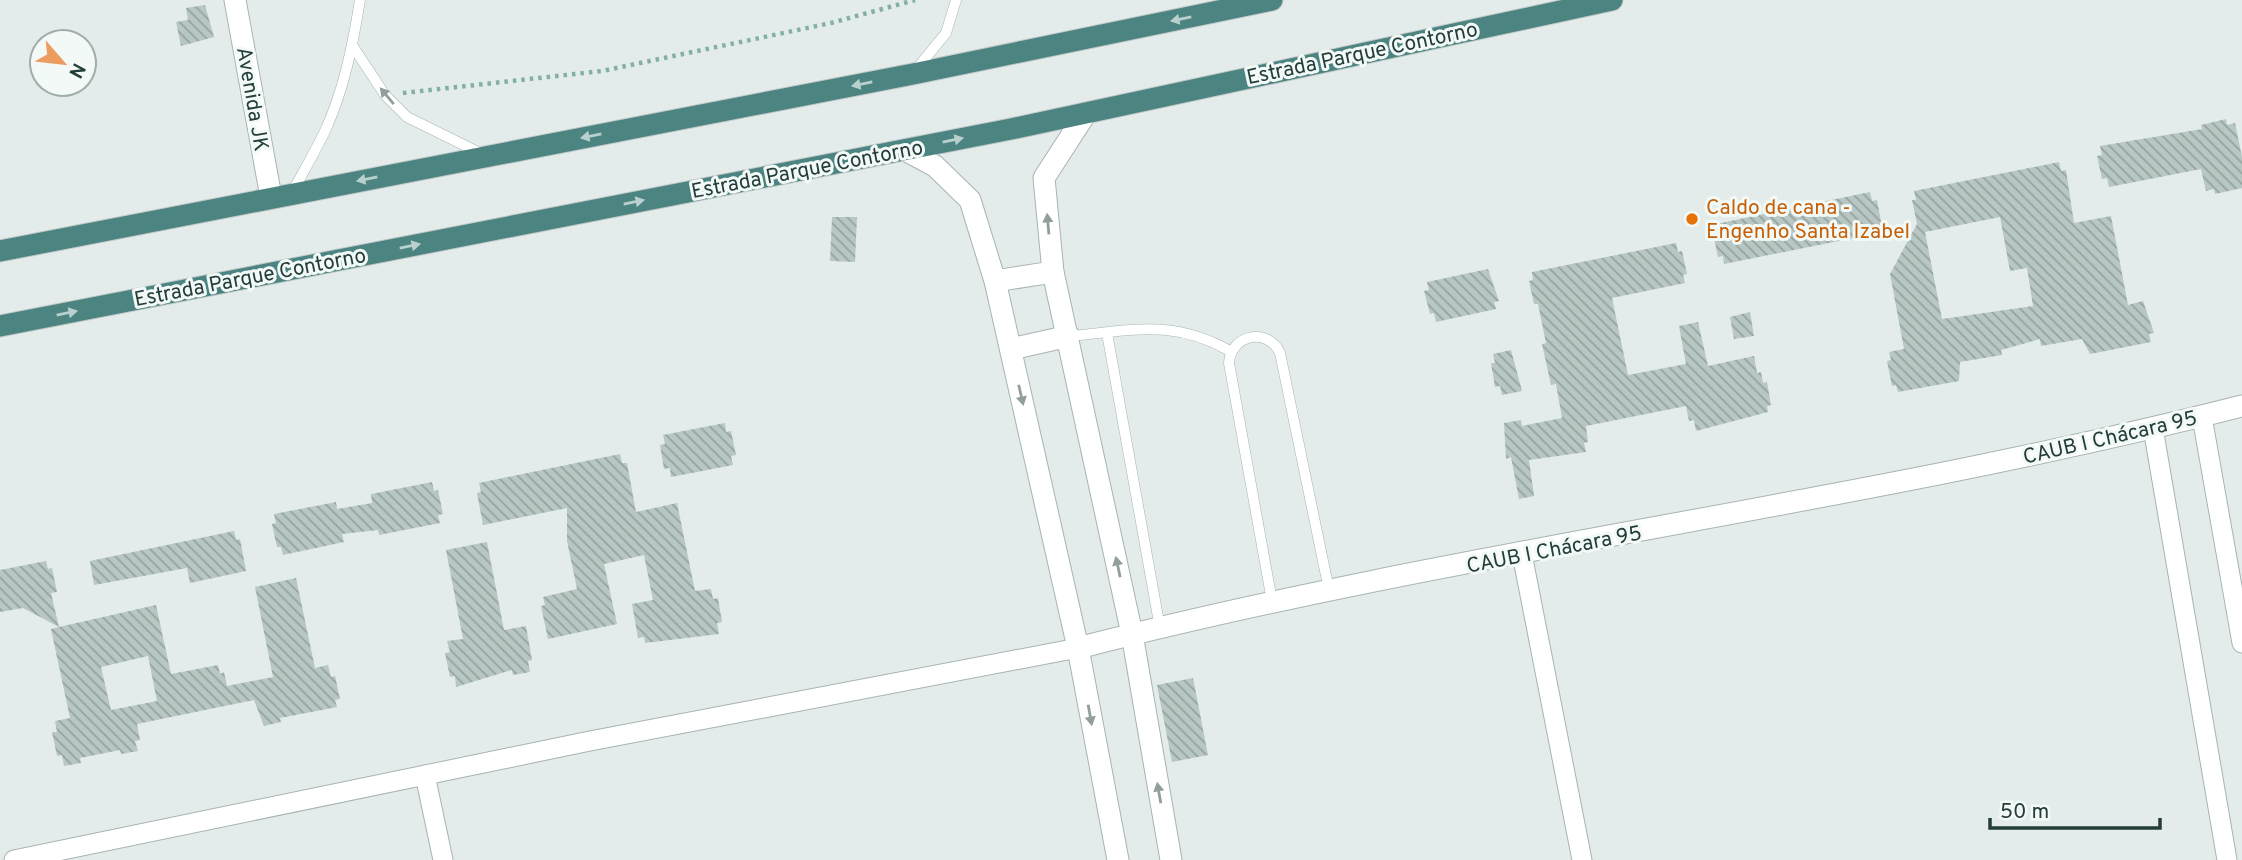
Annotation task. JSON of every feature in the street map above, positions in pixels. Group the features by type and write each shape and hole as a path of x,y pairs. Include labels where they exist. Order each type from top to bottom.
{"highway":[{"path":"0,251 913,74 1272,0"},
{"name":"Estrada Parque Contorno","path":"0,326 905,150 1612,0"}],"street":[{"name":"Avenida JK","path":"235,0 281,195"},
{"path":"1086,113 1044,178 1053,272 1132,634 1171,860"},
{"path":"905,150 935,166 970,200 995,281 1078,648 1118,860"},
{"path":"995,281 1053,272"},
{"path":"1011,349 1069,336"},
{"name":"CAUB I Chácara 95","path":"1078,648 1272,601 2032,456 2242,406"},
{"path":"2202,416 2242,643"},
{"path":"2154,428 2227,860"},
{"path":"1522,554 1582,860"},
{"path":"13,860 425,775 1078,648"},
{"path":"425,775 443,860"}],"lane":[{"path":"281,195 326,129 352,45 360,0"},
{"path":"913,74 946,33 956,0"},
{"path":"352,45 385,95 407,117 486,156"},
{"path":"1069,336 1163,327 1206,338 1230,351"},
{"path":"1107,333 1160,629"},
{"path":"1272,601 1228,363 1230,351 1236,343 1246,338 1267,338 1275,344 1280,354 1329,591"}],"path":[{"path":"385,95 602,71 831,23 915,0"}],"building":[{"path":"205,5 214,37 181,46 176,22 188,20 186,8"},
{"path":"2226,119 2227,125 2235,123 2242,157 2242,188 2215,194 2214,189 2206,191 2201,169 2109,187 2107,178 2102,179 2097,156 2102,155 2100,146 2202,129 2201,125"},
{"path":"2059,162 2061,171 2066,170 2074,223 2111,216 2128,305 2143,301 2154,333 2149,334 2151,342 2090,354 2082,339 2041,346 2040,339 2001,350 2002,355 1960,362 1959,381 1898,392 1896,385 1892,386 1887,361 1891,360 1889,352 1904,349 1890,274 1917,224 1912,200 1916,200 1914,191","holes":["2000,217 2010,271 2027,268 2033,306 1942,319 1925,232"]},
{"path":"1870,192 1872,201 1877,200 1883,232 1724,264 1723,256 1718,257 1713,233 1718,232 1716,224"},
{"path":"832,217 857,217 855,262 830,261"},
{"path":"1676,243 1678,252 1682,251 1687,274 1683,275 1685,283 1612,298 1628,375 1686,364 1679,326 1698,322 1708,366 1754,356 1757,373 1761,372 1763,383 1767,382 1771,405 1767,406 1768,412 1696,431 1694,420 1689,421 1686,406 1586,426 1586,452 1529,460 1534,496 1519,499 1511,457 1506,459 1504,423 1521,420 1522,426 1562,418 1556,384 1551,385 1542,344 1546,343 1538,304 1534,304 1529,281 1533,280 1532,272"},
{"path":"1488,269 1499,301 1494,302 1496,309 1436,322 1434,313 1430,314 1424,291 1429,290 1427,282"},
{"path":"1750,312 1754,336 1734,339 1730,317"},
{"path":"1511,350 1522,391 1502,395 1500,386 1495,387 1491,363 1495,363 1493,354"},
{"path":"725,423 726,432 731,431 736,455 731,456 733,465 671,477 670,468 664,469 660,445 665,444 663,435"},
{"path":"620,454 622,463 627,463 636,512 677,503 695,591 711,589 713,599 718,598 722,622 717,623 719,634 645,643 644,637 638,638 632,604 653,600 644,555 604,564 617,624 548,639 541,606 545,605 543,597 577,589 567,541 567,508 483,525 477,493 481,492 479,483"},
{"path":"432,482 434,491 438,490 443,514 438,515 440,523 379,535 378,530 342,534 344,542 283,555 281,547 277,547 272,524 276,523 274,514 336,502 337,509 372,503 371,494"},
{"path":"234,531 236,540 240,539 246,571 190,583 187,568 94,585 90,561"},
{"path":"487,542 504,630 526,626 532,660 528,661 530,672 513,675 512,670 456,687 455,676 450,677 445,653 450,652 447,641 463,639 446,550"},
{"path":"46,561 48,569 52,568 57,592 51,593 59,627 23,608 0,612 0,570"},
{"path":"296,578 315,668 328,665 331,677 335,676 340,699 335,700 337,707 280,718 281,722 264,726 254,700 137,724 140,740 135,741 138,751 121,754 120,750 80,758 81,763 64,766 62,755 57,756 52,732 57,732 55,721 70,718 51,629 156,605 171,674 218,665 220,674 224,672 227,686 273,677 255,587","holes":["148,656 157,701 111,710 101,667"]},
{"path":"1193,678 1208,755 1172,762 1157,685"}],"place":[{"name":"Caldo de cana - Engenho Santa Izabel","path":"1692,219"}]}
